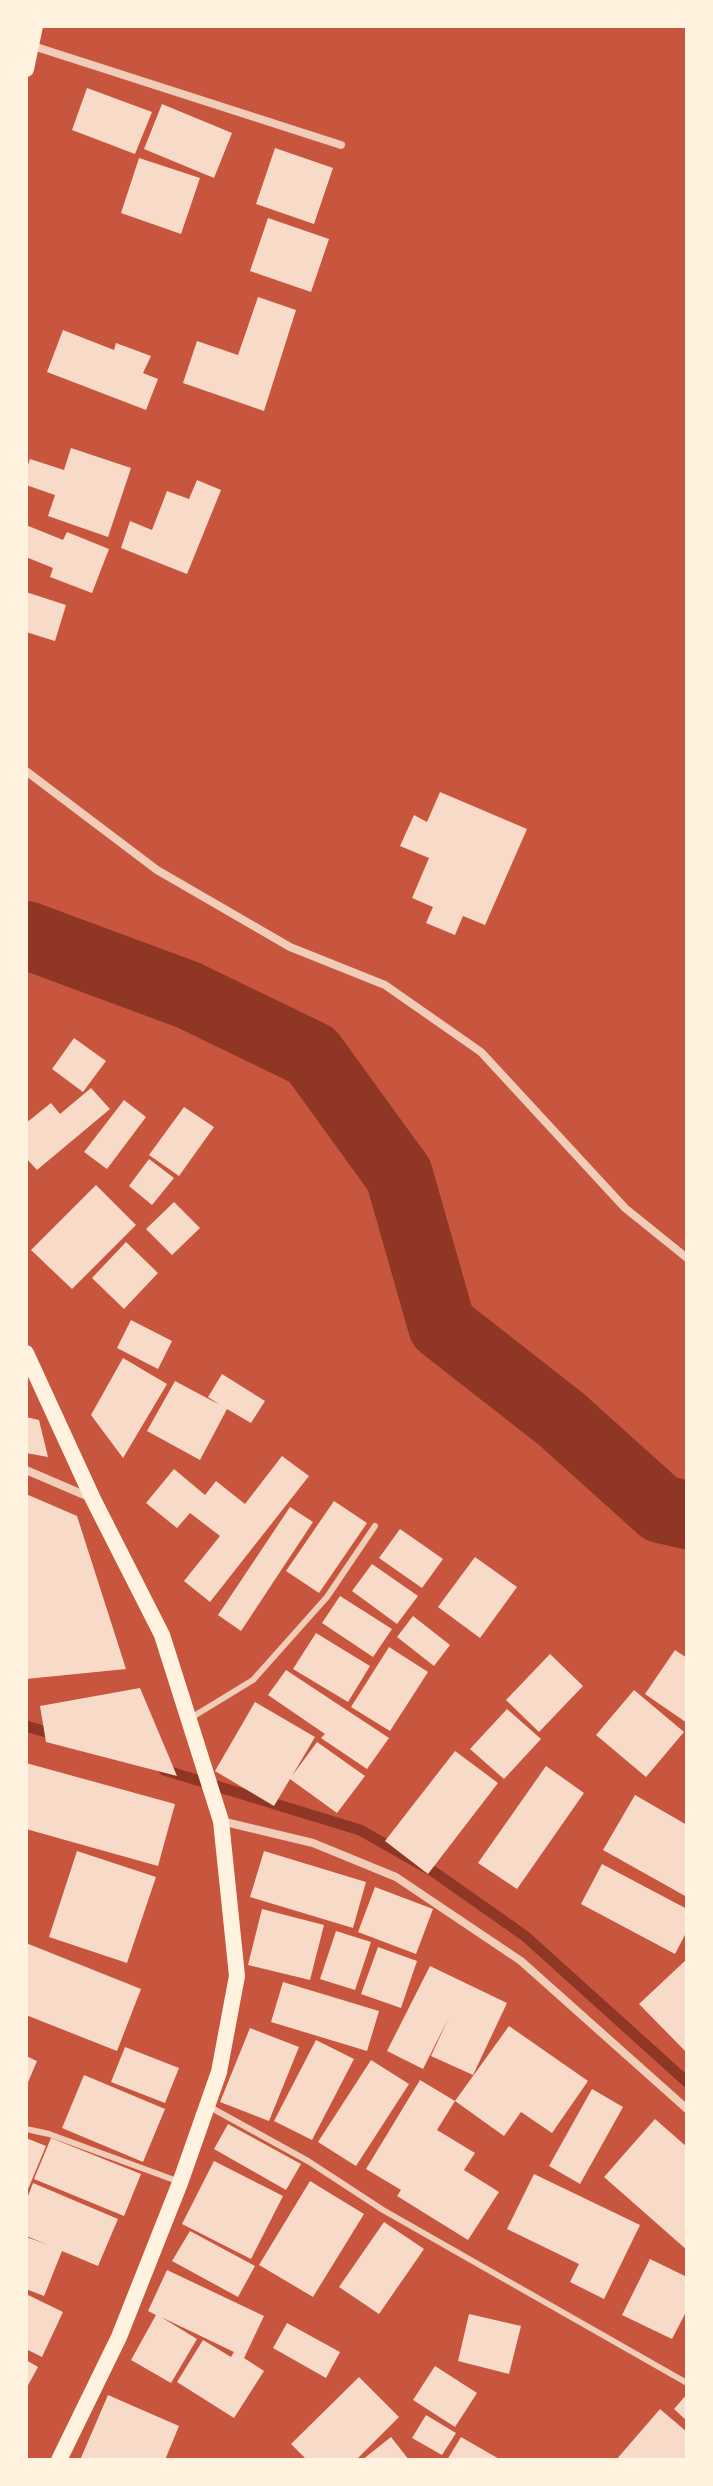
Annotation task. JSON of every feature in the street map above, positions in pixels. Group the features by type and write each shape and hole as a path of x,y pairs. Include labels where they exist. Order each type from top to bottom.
{"main road":[{"path":"26,69 28,44 35,26"},
{"path":"26,1353 93,1499 162,1635 220,1818 237,1976 219,2072 180,2183 119,2337 59,2460"}],"street":[{"path":"28,44 341,145"},
{"path":"26,771 157,870 290,947 385,985 481,1052 625,1208 687,1258"},
{"path":"26,1470 93,1499"},
{"path":"220,1818 313,1843 396,1877 521,1961 687,2109"}],"lane":[{"path":"189,1719 253,1680 327,1597 375,1526"},
{"path":"208,2106 308,2161 383,2210 687,2383"},
{"path":"26,2129 49,2134 180,2183"}],"building":[{"path":"87,88 152,112 135,154 72,130"},
{"path":"162,104 232,133 214,178 144,149"},
{"path":"275,148 333,168 314,224 256,204"},
{"path":"139,158 200,178 181,234 121,213"},
{"path":"268,218 329,239 311,292 250,271"},
{"path":"258,297 296,310 264,411 183,383 197,341 238,355"},
{"path":"63,330 114,350 116,343 151,356 143,373 158,379 146,410 47,372"},
{"path":"71,448 131,468 108,537 48,516 55,495 26,485 30,459 64,470"},
{"path":"197,480 221,490 187,574 121,548 130,521 152,530 167,491 189,499"},
{"path":"26,525 63,540 67,532 109,549 92,593 50,577 53,568 26,557"},
{"path":"26,592 66,605 55,641 26,632"},
{"path":"440,792 527,829 485,925 463,916 455,935 426,923 433,907 412,898 429,858 400,846 414,815 427,822"},
{"path":"74,1038 106,1061 83,1092 52,1069"},
{"path":"91,1088 110,1109 37,1170 26,1158 26,1123 51,1103 60,1114"},
{"path":"124,1100 146,1117 107,1169 84,1152"},
{"path":"184,1107 214,1127 179,1176 149,1155"},
{"path":"149,1159 174,1178 152,1205 129,1186"},
{"path":"96,1185 136,1225 72,1289 31,1250"},
{"path":"174,1202 200,1228 172,1255 146,1229"},
{"path":"126,1242 158,1273 124,1309 92,1278"},
{"path":"131,1320 172,1341 158,1369 117,1348"},
{"path":"123,1358 167,1384 123,1458 91,1415"},
{"path":"222,1374 265,1401 251,1423 227,1409 200,1460 147,1431 175,1381 220,1405 208,1397"},
{"path":"26,1417 39,1420 48,1457 26,1453"},
{"path":"282,1456 309,1476 210,1602 184,1581 220,1536 190,1513 177,1528 146,1503 174,1469 205,1495 216,1481 245,1504"},
{"path":"26,1494 77,1516 126,1669 26,1679"},
{"path":"334,1501 367,1523 319,1593 286,1571"},
{"path":"290,1507 313,1522 241,1631 218,1615"},
{"path":"400,1529 443,1559 422,1588 379,1558"},
{"path":"475,1557 517,1587 480,1638 438,1607"},
{"path":"372,1564 418,1596 397,1624 352,1591"},
{"path":"340,1596 392,1629 373,1657 322,1623"},
{"path":"413,1616 450,1645 434,1666 397,1637"},
{"path":"316,1633 370,1666 348,1702 293,1669"},
{"path":"389,1647 428,1672 390,1731 351,1707"},
{"path":"675,1650 687,1658 687,1723 645,1694"},
{"path":"550,1654 583,1686 539,1732 506,1700"},
{"path":"286,1670 389,1738 367,1769 321,1738 325,1734 268,1695"},
{"path":"140,1688 177,1776 46,1742 40,1706"},
{"path":"634,1690 684,1732 646,1777 596,1735"},
{"path":"255,1702 315,1737 292,1776 317,1742 365,1776 337,1813 290,1779 274,1806 215,1771"},
{"path":"507,1709 541,1739 504,1779 470,1749"},
{"path":"455,1751 498,1783 428,1874 385,1841"},
{"path":"26,1763 175,1804 158,1866 26,1829"},
{"path":"546,1766 584,1793 517,1889 478,1863"},
{"path":"635,1795 687,1825 687,1897 603,1850"},
{"path":"77,1851 156,1877 127,1963 49,1937"},
{"path":"264,1851 366,1882 353,1928 250,1897"},
{"path":"602,1864 687,1909 687,1931 675,1954 581,1904"},
{"path":"375,1887 433,1909 416,1954 358,1932"},
{"path":"262,1909 324,1925 310,1980 248,1965"},
{"path":"336,1931 371,1942 355,1990 320,1979"},
{"path":"26,1943 141,1989 117,2051 26,2015"},
{"path":"378,1947 417,1961 401,2008 361,1994"},
{"path":"687,1959 687,2053 639,2004"},
{"path":"430,1966 507,2003 473,2075 431,2056 449,2017 423,2069 387,2051"},
{"path":"283,1982 379,2011 367,2051 271,2022"},
{"path":"509,2026 588,2081 552,2133 521,2112 504,2136 455,2101"},
{"path":"250,2028 299,2047 269,2121 220,2102"},
{"path":"316,2040 354,2059 312,2140 274,2121"},
{"path":"125,2047 179,2068 165,2103 111,2082"},
{"path":"26,2056 37,2061 26,2087"},
{"path":"371,2060 409,2084 356,2166 318,2142"},
{"path":"84,2075 165,2109 143,2162 62,2128"},
{"path":"420,2080 455,2101 437,2130 475,2153 464,2170 499,2192 468,2240 397,2196 401,2190 366,2169"},
{"path":"592,2089 623,2107 580,2184 549,2166"},
{"path":"655,2119 687,2147 687,2250 604,2177"},
{"path":"228,2124 301,2164 286,2190 214,2149"},
{"path":"26,2138 46,2146 26,2194"},
{"path":"51,2138 141,2174 124,2216 34,2179"},
{"path":"214,2161 283,2196 251,2259 182,2224"},
{"path":"534,2174 640,2225 604,2299 570,2282 579,2264 507,2229"},
{"path":"310,2181 364,2214 313,2297 259,2265"},
{"path":"33,2183 118,2219 98,2266 62,2251 44,2296 26,2289 26,2237 49,2245 26,2236 26,2201"},
{"path":"384,2222 424,2249 379,2314 339,2287"},
{"path":"190,2231 255,2266 238,2297 172,2261"},
{"path":"650,2259 687,2277 687,2310 672,2339 622,2315"},
{"path":"167,2270 264,2316 244,2358 264,2371 234,2418 177,2382 203,2340 231,2357 234,2352 161,2317 197,2339 171,2383 131,2360 156,2315 148,2311"},
{"path":"26,2294 63,2312 42,2357 26,2349"},
{"path":"469,2314 521,2326 509,2374 458,2361"},
{"path":"287,2323 340,2352 326,2378 273,2348"},
{"path":"26,2360 38,2367 26,2389"},
{"path":"435,2366 477,2393 455,2427 413,2400"},
{"path":"359,2377 399,2417 356,2460 307,2460 291,2444"},
{"path":"687,2394 687,2421 674,2409"},
{"path":"108,2395 179,2426 165,2460 80,2460"},
{"path":"660,2409 687,2432 687,2460 616,2460"},
{"path":"426,2415 456,2433 442,2455 412,2438"},
{"path":"391,2437 409,2460 362,2460"},
{"path":"461,2437 501,2460 447,2460"}],"waterway":[{"path":"26,935 188,995 312,1055 399,1175 442,1326 561,1419 661,1509 687,1515"},
{"path":"26,1726 56,1735"},
{"path":"164,1770 360,1830 434,1872 525,1936 687,2082"}]}
